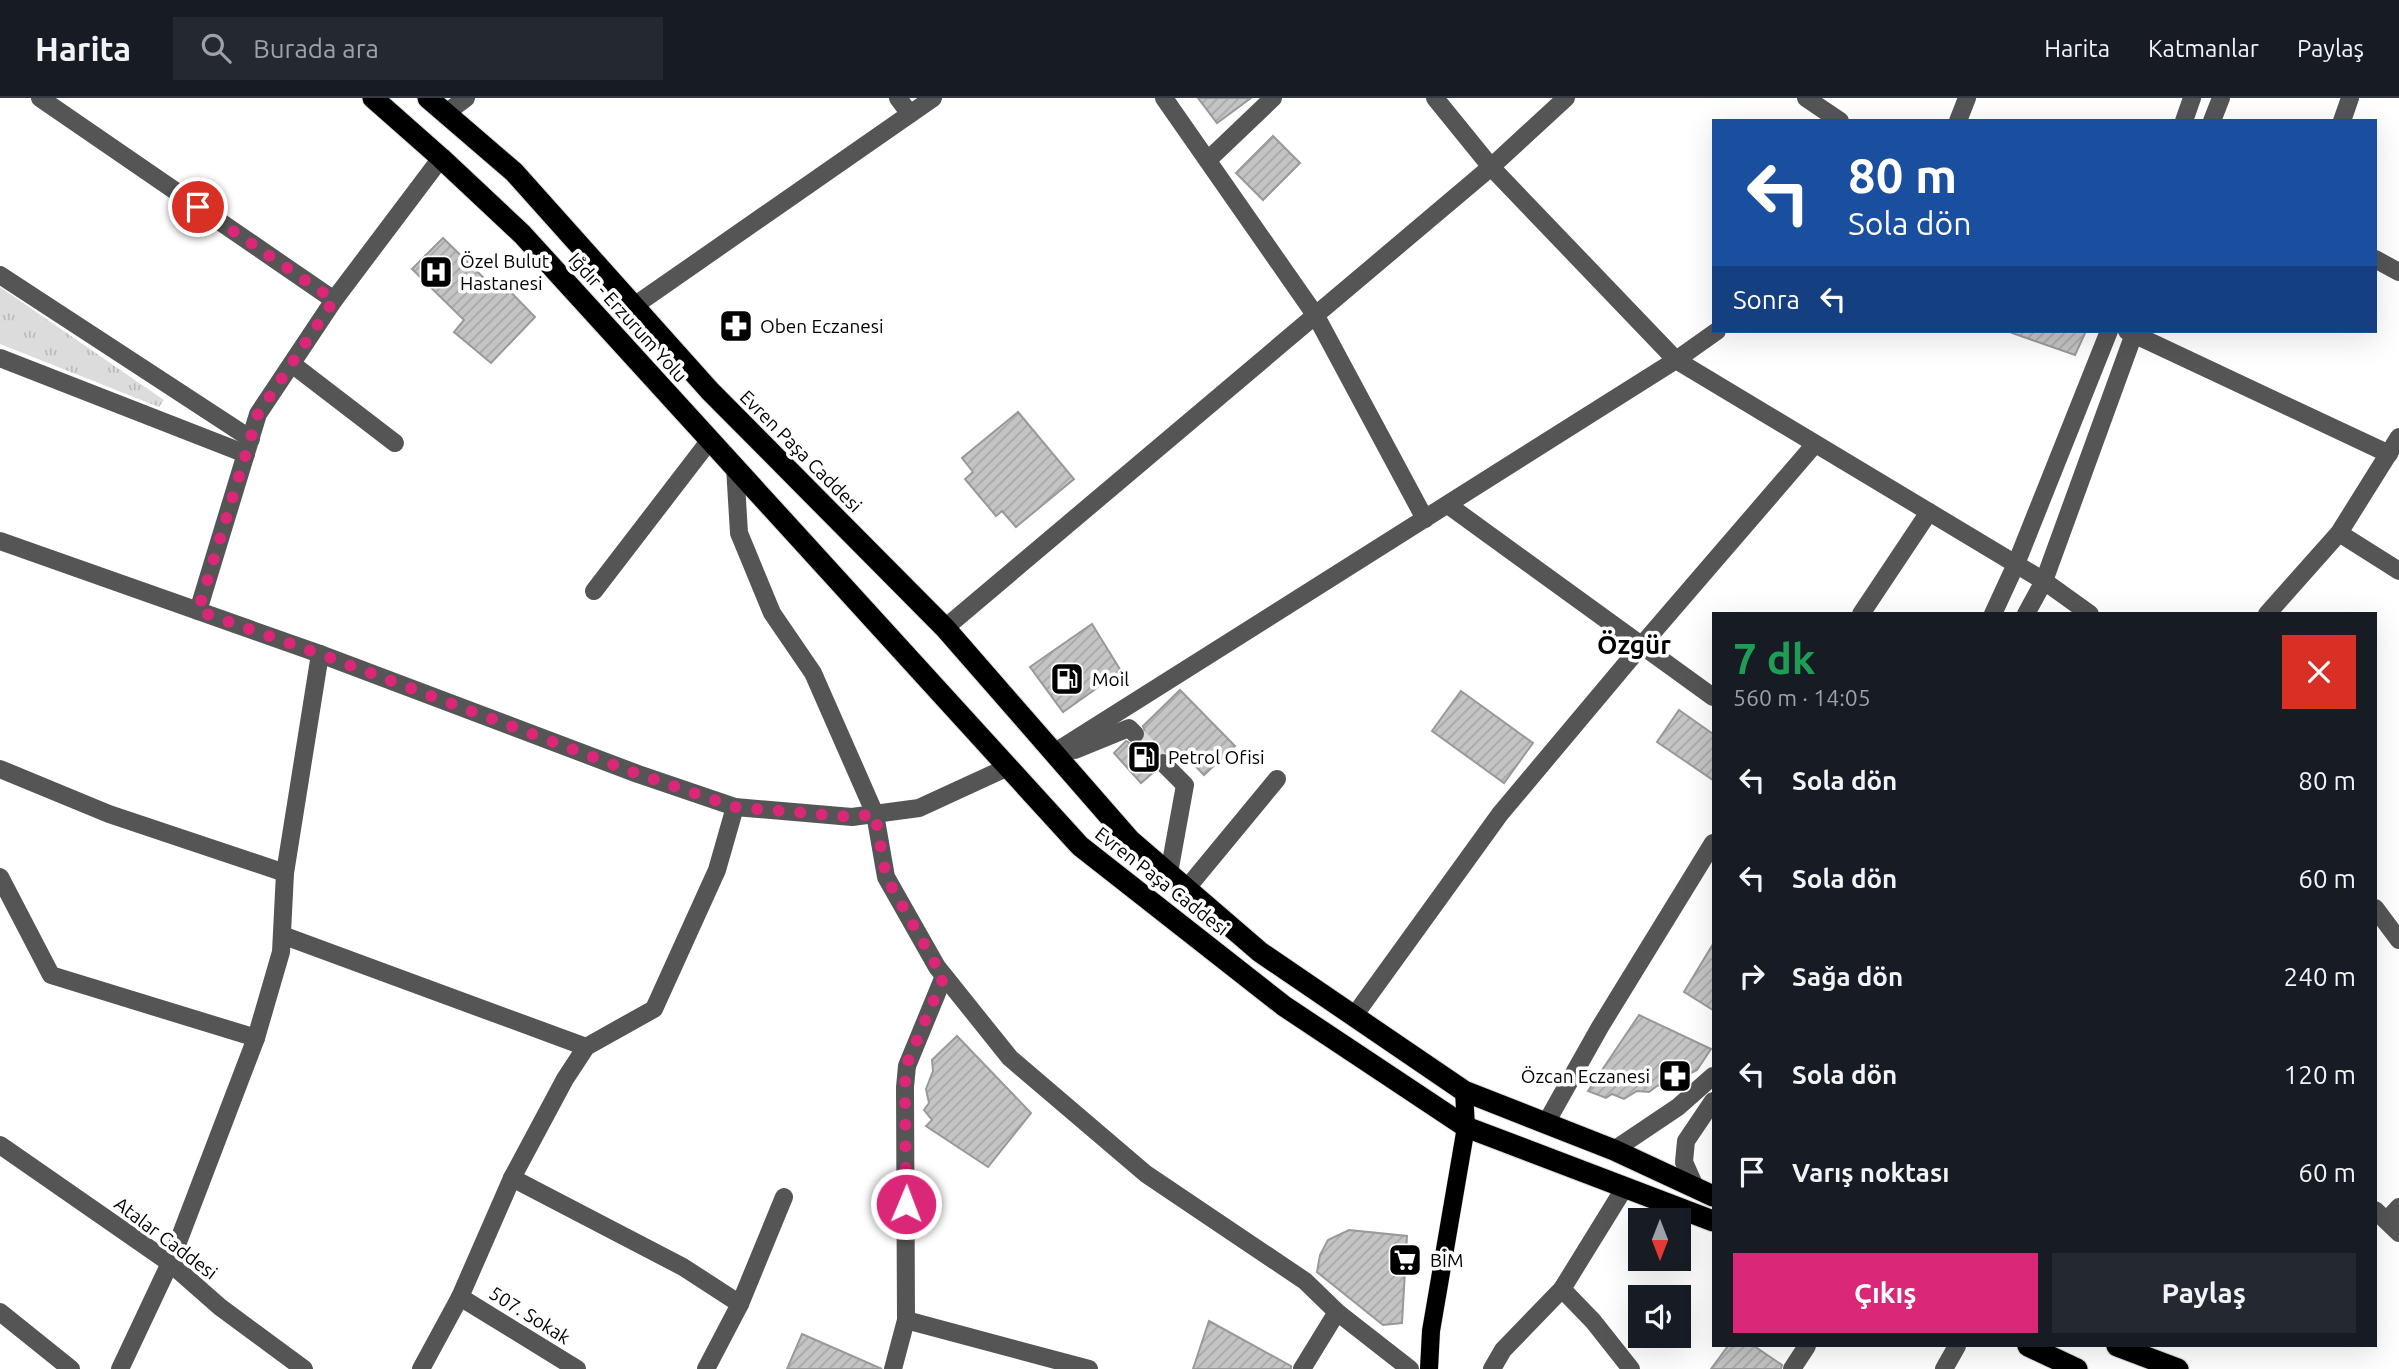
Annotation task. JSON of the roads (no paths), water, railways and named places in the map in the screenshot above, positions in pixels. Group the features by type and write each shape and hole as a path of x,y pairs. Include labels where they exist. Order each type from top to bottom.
{"highway":[{"name":"Iğdır - Erzurum Yolu","path":"373,98 522,234 703,433"},
{"name":"Iğdır - Erzurum Yolu","path":"428,98 514,172 710,391"},
{"name":"Evren Paşa Caddesi","path":"710,391 945,628 1130,840 1260,952 1464,1091 1614,1150 1705,1193"},
{"name":"Evren Paşa Caddesi","path":"703,433 1090,855 1284,1006 1466,1127 1712,1221"},
{"path":"2030,1347 2077,1369"},
{"path":"2119,1347 2168,1367"}],"main road":[{"path":"1429,1369 1431,1331 1466,1127 1464,1091"}],"street":[{"path":"40,98 334,300"},
{"path":"446,113 466,98"},
{"path":"898,98 910,114"},
{"path":"634,306 933,98"},
{"path":"1164,98 1316,316 1425,519"},
{"path":"1208,160 1273,98"},
{"path":"1435,98 1491,167 1676,360 2044,581 2087,612"},
{"path":"945,628 1491,167 1566,98"},
{"path":"1806,98 1837,119"},
{"path":"1959,119 1967,98"},
{"path":"2185,119 2192,98"},
{"path":"2213,119 2221,98"},
{"path":"2343,119 2350,98"},
{"path":"198,611 258,414 334,300 441,158"},
{"path":"2377,260 2399,272"},
{"path":"0,275 248,447"},
{"path":"1057,755 1714,333"},
{"path":"1994,612 2016,564 2108,333"},
{"path":"2027,612 2044,581 2132,333"},
{"path":"2134,333 2389,454"},
{"path":"0,358 248,447"},
{"path":"292,364 395,443"},
{"path":"594,591 703,433"},
{"path":"2269,612 2339,533 2399,437"},
{"path":"1354,1016 1500,814 1815,444"},
{"path":"735,467 739,533 772,613 813,673 875,814 886,877 937,967 1010,1058 1146,1174 1305,1281 1337,1311 1410,1369"},
{"path":"1448,505 1712,696"},
{"path":"1862,612 1929,512"},
{"path":"2339,533 2399,571"},
{"path":"0,541 320,654 638,774 735,807 852,817 919,808 1008,767"},
{"path":"120,1369 170,1263 256,1038 281,952 285,873 320,654"},
{"path":"1057,755 1129,728 1135,734"},
{"path":"1163,763 1185,785 1168,873"},
{"path":"0,769 109,814 285,873"},
{"path":"1186,888 1277,779"},
{"path":"421,1369 460,1297 512,1178 547,1109 586,1047 654,1009 717,870 735,807"},
{"path":"1546,1124 1600,1027 1712,845"},
{"path":"0,877 51,975 256,1038"},
{"path":"2377,911 2399,940"},
{"path":"282,935 586,1047"},
{"path":"893,1369 905,1320 906,1066 944,976"},
{"path":"1614,1150 1678,1107 1712,1077"},
{"path":"1705,1193 1684,1162 1686,1141 1712,1102"},
{"name":"Atalar Caddesi","path":"0,1145 170,1263 220,1307 304,1369"},
{"path":"512,1178 683,1267 740,1304"},
{"path":"1492,1369 1503,1350 1562,1289 1625,1187"},
{"path":"706,1369 740,1304 784,1197"},
{"path":"2387,1212 2399,1233"},
{"path":"1562,1289 1631,1369"},
{"name":"507. Sokak","path":"460,1297 577,1369"},
{"path":"1302,1369 1337,1311"},
{"path":"0,1312 71,1369"},
{"path":"905,1320 1089,1369"},
{"path":"1792,1369 1806,1347"},
{"path":"1944,1369 1956,1347"}],"tunnel":[{"path":"1135,734 1163,763"}],"place":[{"name":"Özel Bulut Hastanesi","path":"436,272"},
{"name":"Oben Eczanesi","path":"736,326"},
{"name":"Moil","path":"1067,679"},
{"name":"Petrol Ofisi","path":"1144,757"},
{"name":"Özcan Eczanesi","path":"1675,1076"},
{"name":"BİM","path":"1405,1260"}],"district":[{"name":"Özgür","path":"1634,645"}]}
